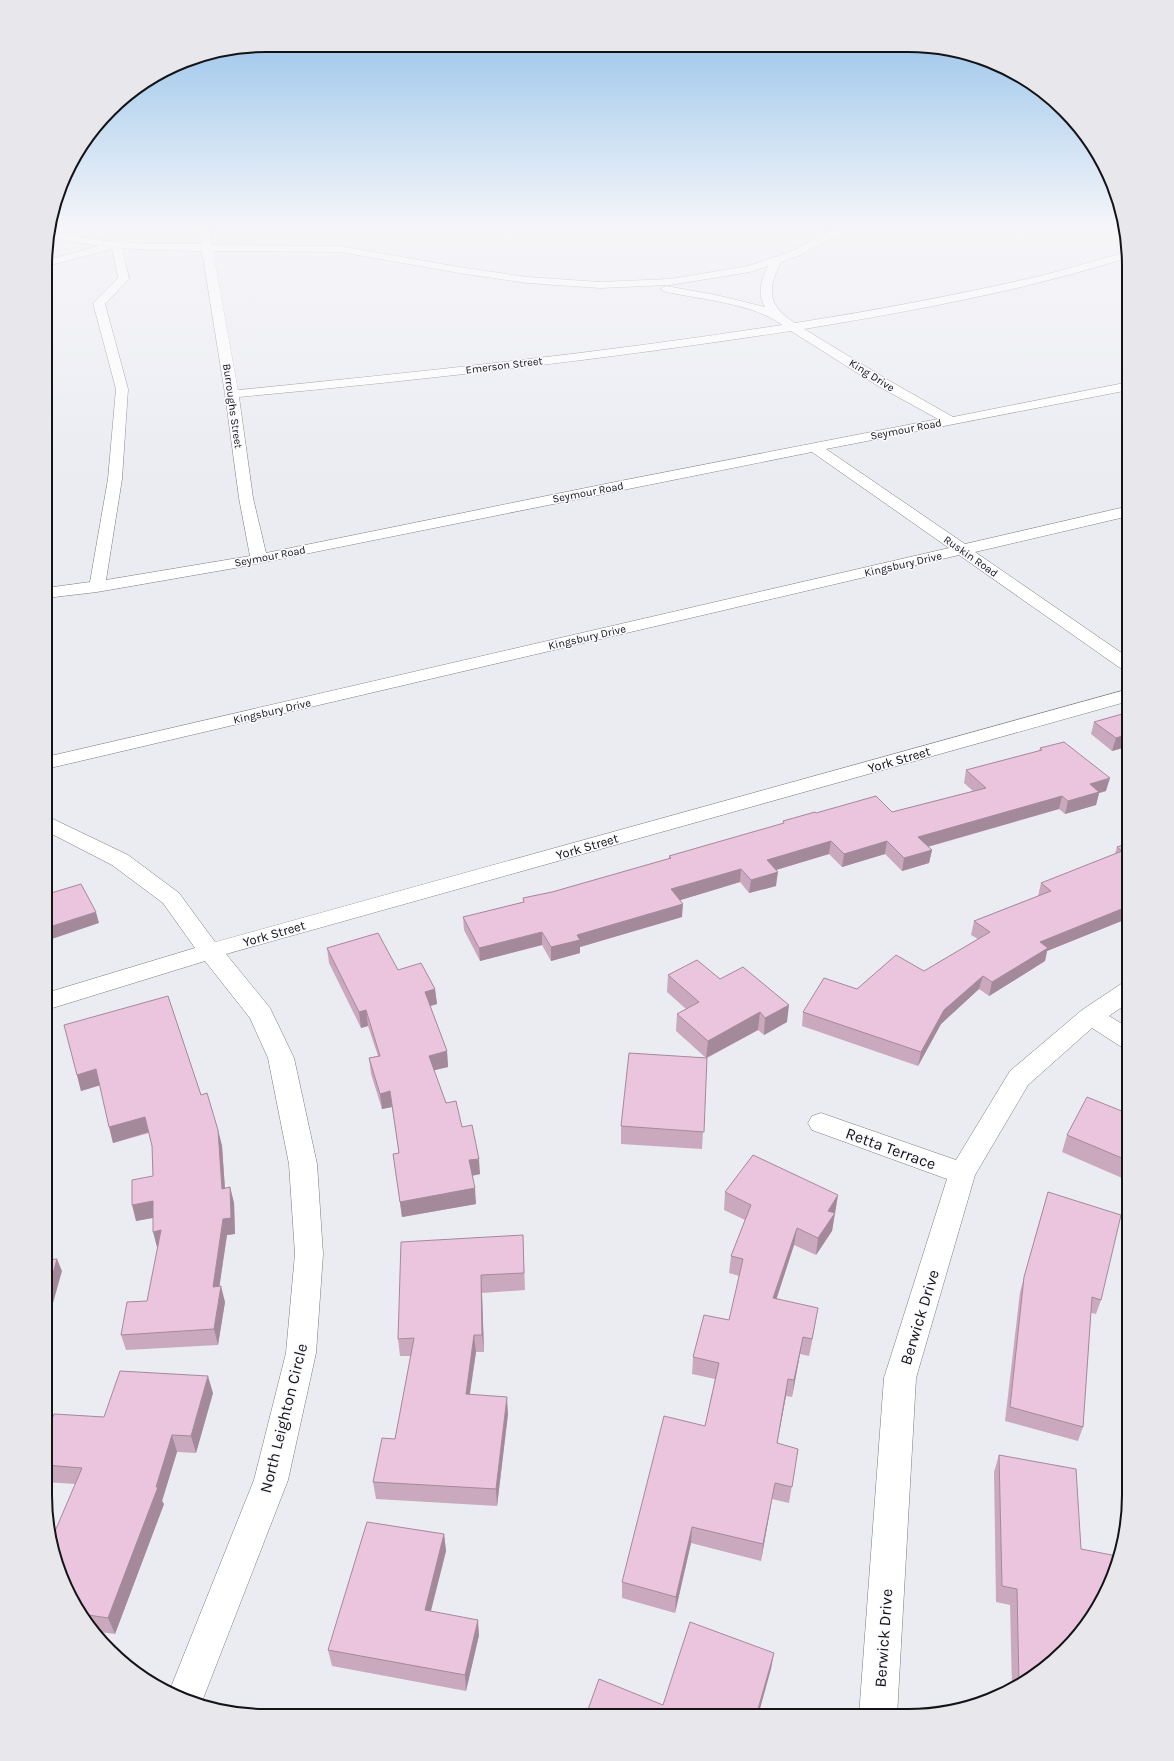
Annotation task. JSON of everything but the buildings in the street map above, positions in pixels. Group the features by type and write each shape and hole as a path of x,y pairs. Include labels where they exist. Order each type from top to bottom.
{"street":[{"path":"97,587 115,479 122,389 101,311"},
{"name":"Burroughs Street","path":"218,311 232,394 246,498 259,558"},
{"name":"King Drive","path":"763,311 776,315"},
{"name":"King Drive","path":"773,311 794,328 883,383 949,420"},
{"name":"Emerson Street","path":"232,394 366,381 565,358 794,328 890,311"},
{"name":"Seymour Road","path":"52,592 142,580 259,558 949,420 1122,387"},
{"name":"Ruskin Road","path":"814,447 1122,661"},
{"name":"Kingsbury Drive","path":"52,762 1122,513"},
{"name":"York Street","path":"52,1000 210,951 1122,697"},
{"name":"North Leighton Circle","path":"52,826 120,860 171,898 210,951 261,1014 281,1058 302,1164 309,1254 301,1353 271,1480 186,1694"},
{"name":"Berwick Drive","path":"878,1709 900,1378 962,1173 1019,1078 1091,1016 1122,995"},
{"path":"1091,1016 1122,1036"},
{"name":"Retta Terrace","path":"821,1123 962,1173"}]}
